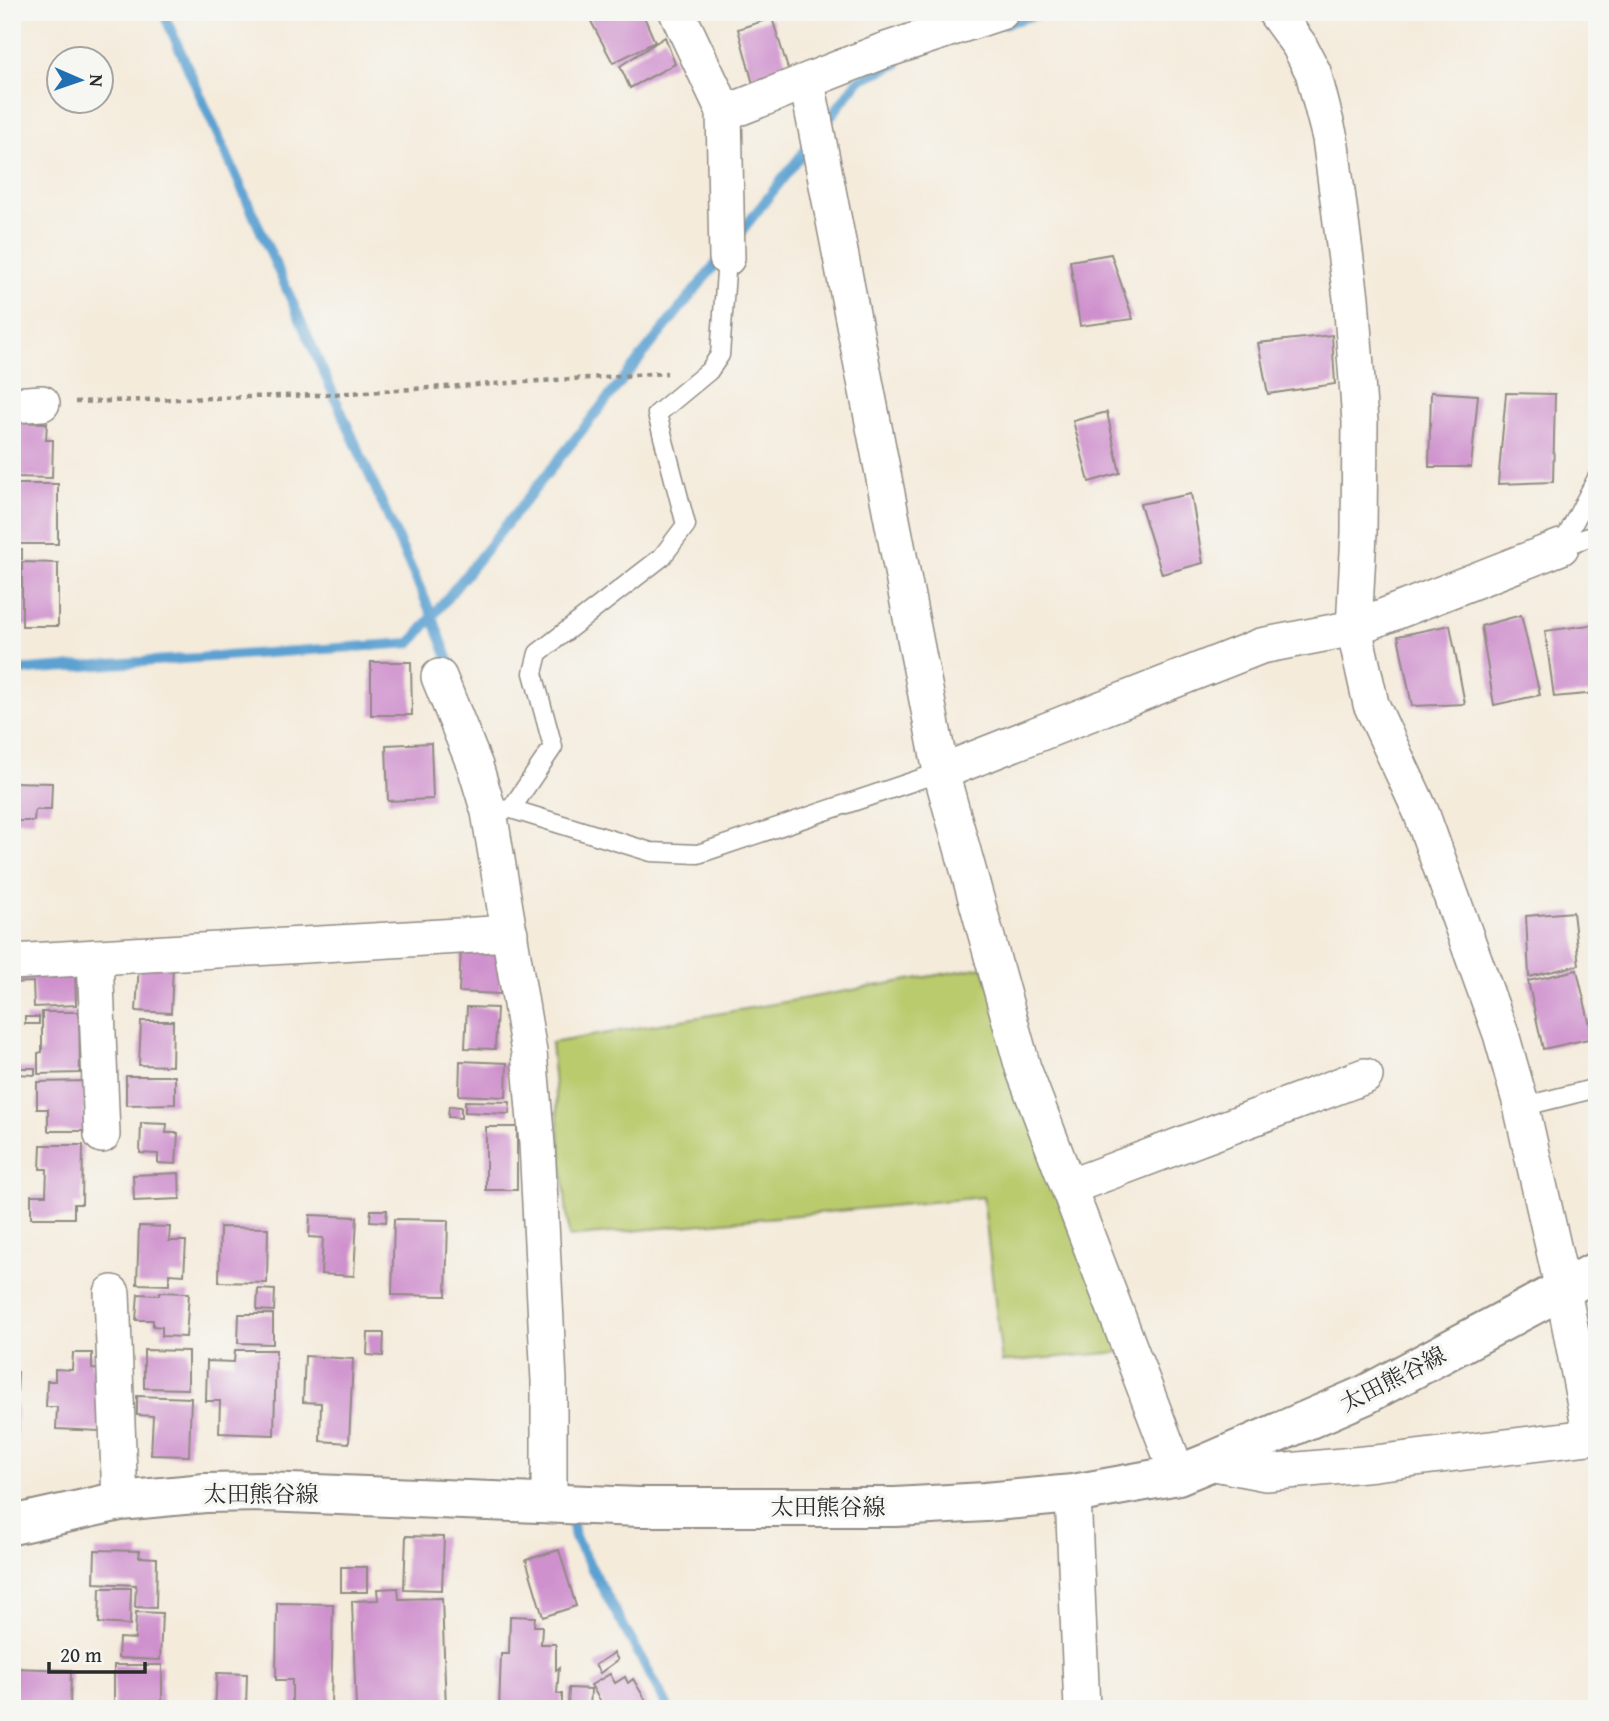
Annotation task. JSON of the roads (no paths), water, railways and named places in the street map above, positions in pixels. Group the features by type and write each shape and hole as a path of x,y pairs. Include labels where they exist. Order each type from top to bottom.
{"main road":[{"name":"太田熊谷線","path":"12,1525 120,1501 205,1493 265,1492 640,1507 895,1507 1073,1494 1194,1468 1365,1395 1597,1271"}],"street":[{"path":"677,12 724,111 727,258"},
{"path":"724,111 741,107 883,51 1001,12"},
{"path":"807,82 941,772 1023,1068 1069,1187 1194,1468 1266,1473 1594,1436 1521,1107 1501,1034 1421,812 1371,704 1354,628 1359,533 1360,422 1351,298 1330,138 1313,72 1299,45 1275,12"},
{"path":"941,772 1261,646 1354,628 1561,547"},
{"path":"439,677 475,766 500,811 510,933 529,1052 537,1144 549,1381 548,1503"},
{"path":"12,962 510,933"},
{"path":"94,957 102,1135"},
{"path":"1069,1187 1365,1076"},
{"path":"112,1293 120,1501"},
{"path":"1073,1494 1082,1709"}],"lane":[{"path":"727,258 720,355 709,370 657,414 686,526 662,557 538,653 533,673 552,747 500,811 651,852 698,854 941,772"},
{"path":"1561,547 1597,478"},
{"path":"1561,547 1597,534"},
{"path":"1521,1107 1597,1088"}],"waterway":[{"path":"163,12 431,613 454,674"},
{"path":"1003,24 1046,12"},
{"path":"825,124 859,80 897,64"},
{"path":"737,237 810,144"},
{"path":"12,671 411,643 719,260"},
{"path":"571,1513 575,1538 669,1709"}]}
